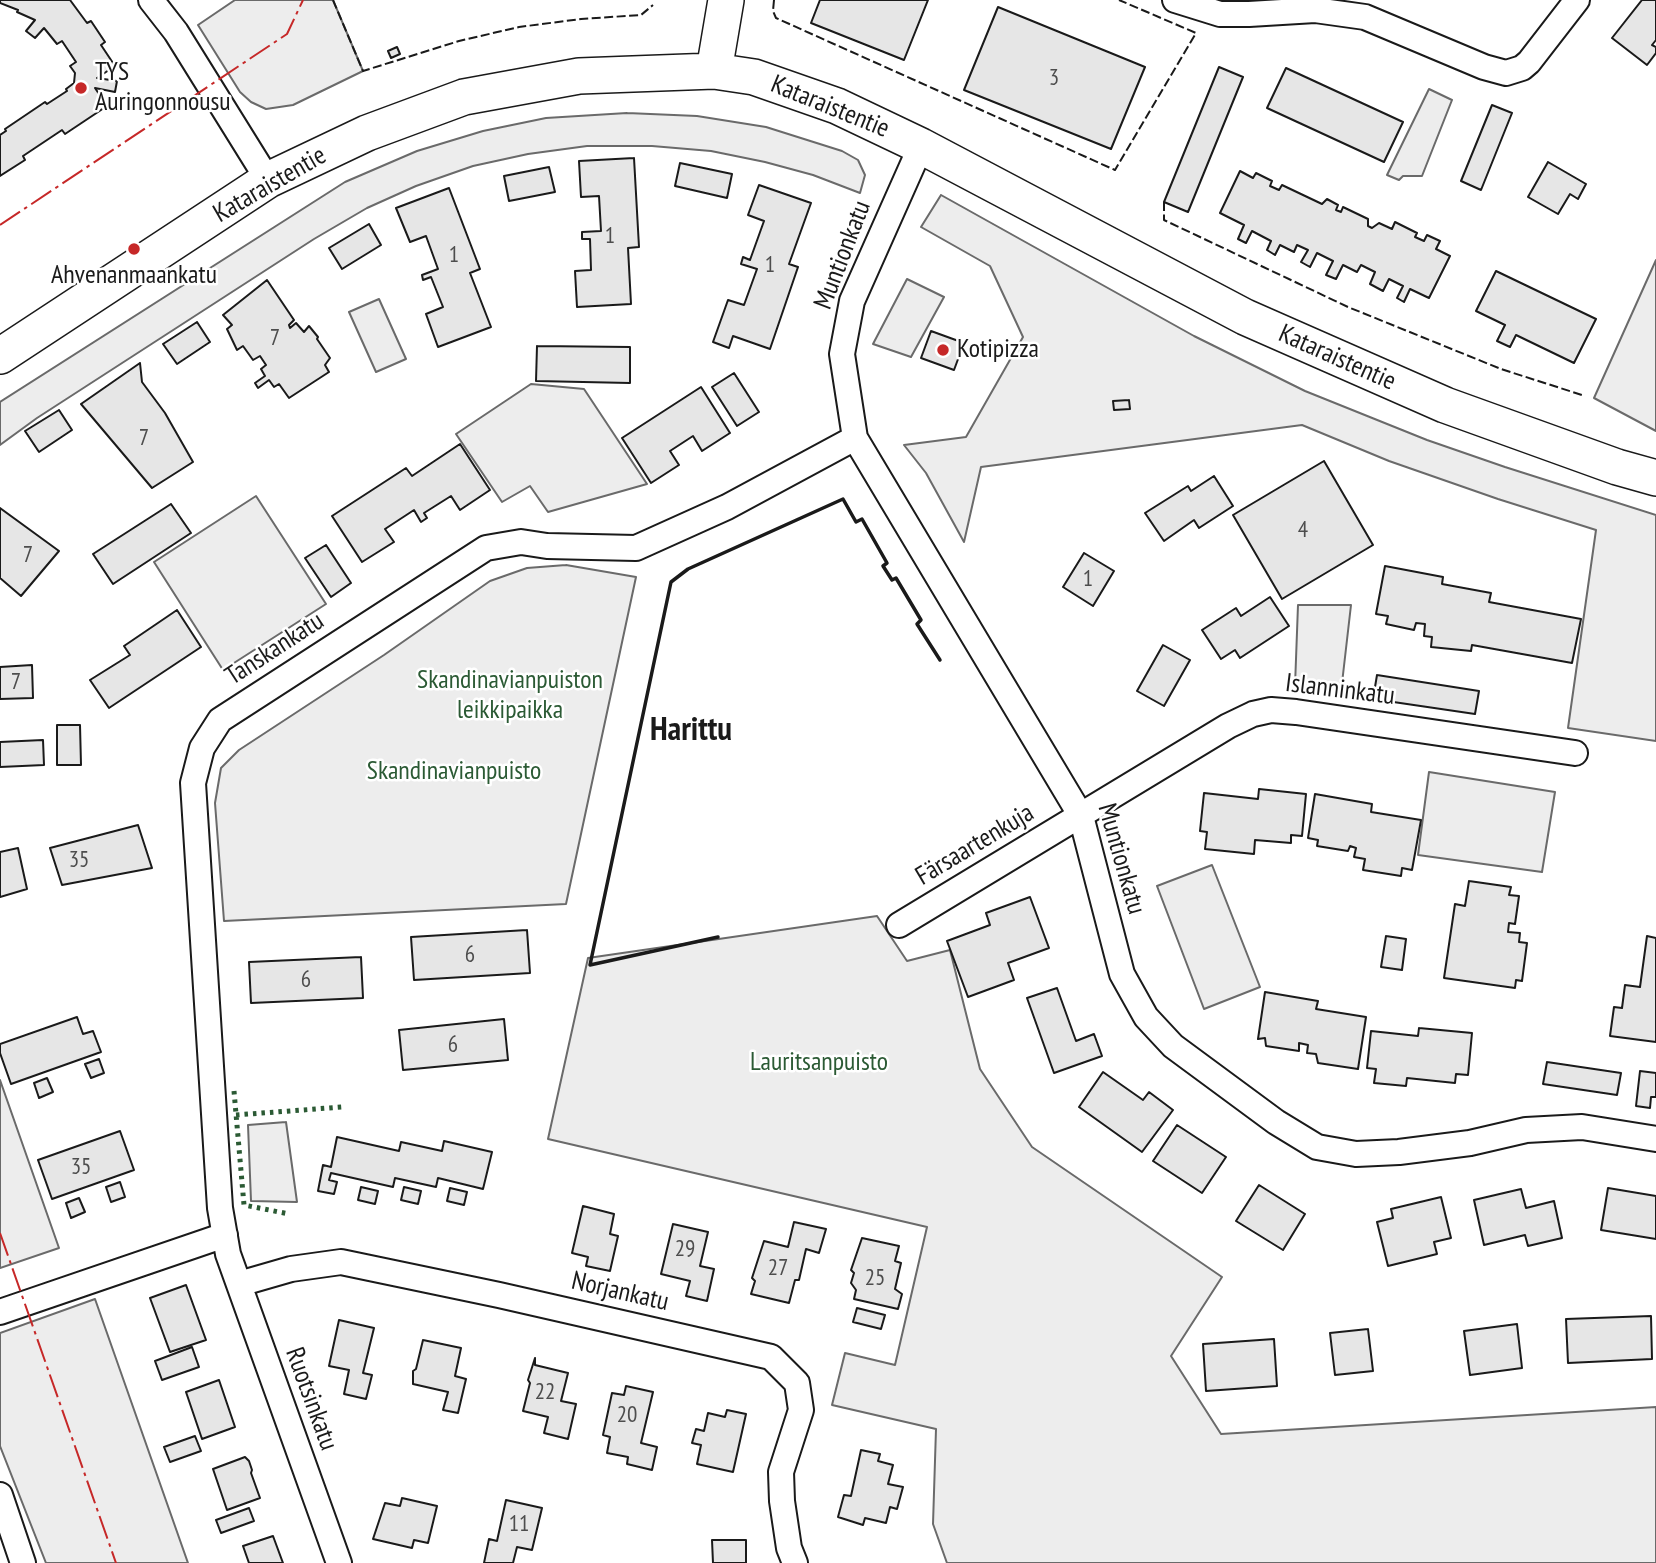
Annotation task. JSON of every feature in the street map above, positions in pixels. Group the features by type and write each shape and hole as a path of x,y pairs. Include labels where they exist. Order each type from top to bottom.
{"street":[{"path":"151,0 176,32 268,180"},
{"path":"714,71 726,0"},
{"path":"1175,0 1220,14 1315,10 1365,17 1484,67 1506,73 1522,68 1529,62 1577,0"},
{"name":"Kataraistentie","path":"0,356 268,180 367,132 464,97 579,76 714,71 754,77 837,106 921,146 1245,317 1445,405 1617,467 1656,478"},
{"name":"Muntionkatu","path":"921,146 852,301 842,354 855,438 1081,816 1122,974 1146,1017 1173,1046 1276,1122 1318,1147 1356,1154 1399,1152 1470,1143 1526,1130 1582,1127 1656,1139"},
{"name":"Tanskankatu","path":"227,1244 215,1144 194,783 202,748 220,720 486,548 521,542 547,546 636,548 727,507 855,438"},
{"name":"Islanninkatu","path":"1081,816 1228,726 1253,714 1271,710 1575,753"},
{"name":"Färsaartenkuja","path":"899,925 1081,816"},
{"path":"0,1312 227,1244"},
{"name":"Ruotsinkatu","path":"227,1244 339,1563"},
{"name":"Norjankatu","path":"239,1284 292,1269 341,1262 771,1357 797,1383 801,1410 781,1472 782,1502 789,1548 795,1563"},
{"path":"0,1496 23,1563"}],"shaded area":[{"path":"235,0 333,0 363,71 293,105 266,109 251,102 240,92 198,25"},
{"path":"1429,89 1452,100 1422,176 1403,176 1399,180 1387,175"},
{"path":"627,113 697,116 766,127 842,151 858,160 865,175 860,193 813,175 765,162 711,151 652,146 587,146 528,154 473,166 416,186 367,208 314,239 37,418 0,445 0,402 345,182 417,151 483,131 546,118"},
{"path":"941,195 1194,336 1305,391 1427,440 1656,515 1656,741 1568,728 1596,530 1389,461 1302,425 981,467 964,542 926,473 904,445 966,437 1023,337 990,266 921,227"},
{"path":"1656,260 1656,431 1594,398"},
{"path":"907,279 944,297 911,357 873,344"},
{"path":"379,299 406,359 376,372 349,312"},
{"path":"531,384 584,389 647,484 548,512 530,486 502,502 456,434"},
{"path":"256,496 326,604 223,670 154,562"},
{"name":"Skandinavianpuisto","path":"566,565 636,577 566,904 224,921 215,803 221,768 239,750 384,655 490,581 527,568"},
{"path":"1298,605 1351,605 1341,692 1295,686"},
{"path":"1429,772 1555,792 1542,872 1418,855"},
{"path":"1212,865 1260,987 1204,1009 1157,886"},
{"name":"Lauritsanpuisto","path":"877,916 907,961 950,950 980,1069 1032,1147 1222,1277 1171,1356 1221,1434 1656,1407 1656,1563 947,1563 933,1524 936,1429 832,1405 845,1353 895,1365 927,1227 548,1139 588,958"},
{"path":"0,1080 59,1248 0,1268"},
{"path":"286,1122 297,1202 251,1201 248,1125"},
{"path":"95,1299 188,1563 46,1563 0,1446 0,1333"}],"building":[{"name":"TYS Auringonnousu","path":"0,0 70,0 87,23 91,21 105,42 101,45 115,66 97,78 117,81 115,92 95,88 107,106 65,134 62,130 23,156 25,160 0,176 0,135 45,102 47,104 67,91 74,83 75,73 70,66 76,62 62,41 57,44 44,28 35,38 26,31 35,20 0,3"},
{"path":"820,0 928,0 904,60 811,23"},
{"path":"1642,0 1656,0 1656,40 1652,45 1656,47 1656,53 1647,65 1612,38"},
{"path":"998,7 1145,67 1111,149 964,90"},
{"path":"397,47 400,54 391,58 388,51"},
{"path":"1219,67 1243,77 1188,212 1164,202"},
{"path":"1286,68 1403,122 1384,162 1267,108"},
{"path":"1492,105 1512,113 1481,190 1461,181"},
{"path":"634,158 639,247 628,248 631,304 577,307 575,271 591,270 590,239 582,239 582,232 601,231 599,196 581,197 579,161"},
{"path":"1548,162 1586,184 1578,199 1570,194 1558,214 1528,197"},
{"path":"680,163 732,174 727,198 675,186"},
{"path":"549,167 555,192 509,201 504,176"},
{"path":"1240,171 1253,178 1256,173 1272,181 1270,186 1279,190 1282,185 1322,204 1327,199 1338,205 1336,210 1341,212 1343,207 1368,219 1368,226 1372,228 1379,223 1392,229 1395,222 1417,233 1415,237 1424,241 1427,235 1440,241 1436,249 1450,256 1429,298 1410,289 1404,302 1397,298 1403,286 1389,279 1383,291 1370,284 1375,272 1361,265 1357,272 1343,265 1336,279 1326,275 1333,261 1317,253 1310,267 1301,262 1308,250 1297,245 1294,252 1280,245 1275,255 1267,250 1271,241 1252,231 1246,243 1238,239 1244,225 1220,213"},
{"path":"759,185 811,203 789,264 798,267 770,349 733,336 729,348 713,342 728,300 744,305 757,269 741,264 743,257 750,260 764,221 748,215"},
{"path":"449,188 480,269 470,273 491,327 438,347 426,314 443,307 431,277 423,280 422,275 438,269 426,236 410,242 396,208"},
{"path":"369,224 381,245 342,269 329,248"},
{"path":"1496,271 1596,319 1574,363 1516,335 1510,347 1497,341 1505,325 1476,311"},
{"path":"267,280 294,320 289,325 290,328 296,323 304,332 309,326 330,358 325,365 329,372 289,398 279,384 274,387 269,380 258,388 255,383 265,376 261,369 266,365 260,356 253,360 243,346 237,350 227,329 232,325 223,315"},
{"path":"197,322 210,342 177,364 163,344"},
{"path":"931,331 964,343 954,370 921,358"},
{"path":"537,346 630,347 630,383 536,381"},
{"path":"140,363 142,382 165,413 193,462 152,488 81,404"},
{"path":"734,373 759,412 737,426 712,387"},
{"path":"701,387 730,433 702,451 693,436 670,451 679,465 651,483 622,438"},
{"path":"1129,400 1130,409 1114,410 1113,401"},
{"path":"59,410 72,430 39,452 25,431"},
{"path":"460,444 490,490 460,510 451,496 424,513 427,518 421,522 414,510 385,529 394,542 362,562 332,516 406,468 412,476"},
{"path":"1324,461 1373,545 1282,599 1233,515"},
{"path":"1214,476 1233,506 1199,528 1194,520 1164,541 1145,513 1188,486 1191,491"},
{"path":"171,504 191,533 113,584 93,554"},
{"path":"0,508 59,551 21,596 0,578"},
{"path":"326,545 351,583 331,597 305,558"},
{"path":"1084,553 1114,571 1093,606 1063,587"},
{"path":"1385,566 1443,577 1442,584 1491,593 1489,602 1581,619 1572,663 1472,645 1471,651 1431,647 1432,637 1424,636 1425,624 1416,623 1414,630 1386,624 1388,616 1376,614"},
{"path":"1270,597 1289,626 1240,658 1235,650 1221,659 1202,630 1236,608 1241,616"},
{"path":"177,610 201,647 109,708 90,680 130,655 124,646"},
{"path":"1163,645 1190,660 1164,706 1137,691"},
{"path":"32,665 33,698 0,699 0,667"},
{"path":"1377,675 1479,691 1475,714 1373,699"},
{"path":"57,725 80,725 81,765 57,765"},
{"path":"43,740 44,765 0,767 0,742"},
{"path":"1259,789 1306,794 1302,836 1291,835 1291,843 1255,840 1254,854 1205,849 1207,832 1200,831 1204,793 1258,799"},
{"path":"1315,794 1372,804 1371,812 1421,820 1412,870 1402,868 1401,876 1363,870 1365,859 1354,857 1356,848 1350,846 1348,851 1317,846 1318,840 1308,838"},
{"path":"138,825 152,868 62,885 50,848"},
{"path":"18,848 27,889 0,897 0,852"},
{"path":"1469,881 1511,887 1509,895 1519,896 1515,924 1509,923 1508,932 1520,933 1519,942 1527,943 1522,981 1516,980 1515,988 1444,978 1455,904 1465,906"},
{"path":"1030,897 1049,948 1008,963 1014,980 968,997 947,941 990,925 986,913"},
{"path":"527,930 530,973 414,980 411,937"},
{"path":"1386,936 1406,939 1402,970 1381,967"},
{"path":"1647,936 1656,938 1656,1042 1610,1036 1614,1007 1622,1008 1625,985 1640,987"},
{"path":"361,957 363,998 251,1003 249,962"},
{"path":"1057,988 1076,1041 1094,1034 1102,1056 1054,1073 1027,998"},
{"path":"1265,992 1318,1001 1316,1009 1366,1017 1358,1069 1318,1063 1316,1054 1307,1053 1308,1045 1299,1043 1299,1051 1266,1046 1265,1038 1258,1039"},
{"path":"77,1017 83,1034 93,1031 101,1052 11,1084 0,1053 0,1044"},
{"path":"504,1019 508,1060 403,1070 399,1030"},
{"path":"1419,1028 1472,1033 1468,1075 1456,1074 1455,1083 1407,1078 1406,1086 1374,1083 1376,1069 1367,1068 1371,1031 1418,1036"},
{"path":"99,1059 104,1073 91,1078 85,1064"},
{"path":"1547,1062 1621,1073 1617,1095 1543,1084"},
{"path":"1640,1071 1656,1073 1656,1097 1651,1097 1650,1108 1636,1106"},
{"path":"1103,1072 1143,1100 1149,1092 1173,1110 1142,1152 1079,1107"},
{"path":"47,1078 53,1092 39,1098 34,1083"},
{"path":"1177,1125 1226,1157 1202,1193 1153,1161"},
{"path":"120,1131 134,1170 52,1199 38,1160"},
{"path":"337,1137 399,1151 401,1142 442,1151 444,1141 492,1152 483,1189 438,1178 436,1187 395,1178 393,1187 331,1173 329,1180 337,1182 334,1194 318,1191 323,1165 331,1167"},
{"path":"120,1182 125,1197 111,1202 106,1187"},
{"path":"1259,1185 1305,1214 1283,1250 1236,1221"},
{"path":"361,1187 378,1191 375,1204 358,1200"},
{"path":"404,1187 421,1191 418,1204 401,1200"},
{"path":"450,1188 467,1192 464,1205 447,1201"},
{"path":"1608,1188 1656,1196 1656,1239 1601,1230"},
{"path":"1521,1189 1526,1208 1554,1201 1562,1238 1528,1246 1525,1235 1484,1245 1474,1200"},
{"path":"1441,1197 1451,1238 1434,1242 1437,1254 1388,1266 1377,1222 1393,1218 1391,1209"},
{"path":"79,1198 85,1212 71,1218 66,1203"},
{"path":"583,1206 614,1214 610,1234 618,1236 610,1271 586,1266 588,1257 572,1253"},
{"path":"794,1222 826,1229 819,1253 806,1249 799,1280 795,1280 789,1303 751,1294 755,1281 752,1278 764,1241 788,1247"},
{"path":"673,1224 708,1232 700,1266 714,1269 707,1301 686,1296 690,1281 661,1274"},
{"path":"862,1238 899,1246 895,1261 901,1263 895,1289 902,1294 898,1309 854,1299 856,1290 851,1283 854,1273 851,1270"},
{"path":"186,1285 206,1340 170,1352 150,1298"},
{"path":"857,1308 885,1315 881,1329 853,1322"},
{"path":"1651,1316 1652,1359 1568,1363 1566,1319"},
{"path":"339,1320 374,1328 363,1373 372,1375 366,1399 344,1394 349,1370 329,1366"},
{"path":"1517,1324 1522,1368 1470,1375 1464,1331"},
{"path":"1368,1329 1373,1371 1335,1375 1330,1333"},
{"path":"1274,1339 1277,1386 1206,1391 1203,1344"},
{"path":"423,1340 461,1348 455,1376 466,1379 458,1413 443,1410 448,1392 413,1384 413,1371 416,1369"},
{"path":"192,1347 199,1367 162,1380 155,1361"},
{"path":"535,1358 535,1365 568,1373 561,1401 576,1404 568,1439 544,1433 548,1417 523,1411"},
{"path":"219,1380 235,1427 202,1439 186,1392"},
{"path":"626,1386 653,1392 641,1443 657,1447 652,1470 627,1464 628,1457 607,1453 610,1437 603,1435 612,1393 624,1395"},
{"path":"727,1410 746,1414 733,1472 697,1464 701,1445 692,1443 696,1429 704,1431 708,1413 725,1417"},
{"path":"195,1436 201,1451 170,1462 164,1447"},
{"path":"861,1450 880,1454 878,1461 893,1465 888,1484 903,1487 897,1509 890,1507 886,1523 865,1518 863,1525 838,1517 844,1495 851,1496"},
{"path":"245,1457 249,1461 260,1498 227,1510 213,1469"},
{"path":"402,1498 437,1506 428,1543 414,1540 412,1548 373,1539 385,1503 400,1506"},
{"path":"506,1500 542,1508 532,1550 517,1547 513,1563 484,1563 489,1539 497,1541"},
{"path":"249,1508 254,1521 221,1533 216,1520"},
{"path":"273,1536 283,1563 249,1563 243,1546"},
{"path":"712,1540 746,1540 746,1563 713,1563"}],"hedge":[{"path":"234,1091 244,1205 289,1214"},
{"path":"236,1115 342,1107"}],"fence":[{"path":"333,0 363,71 459,41 519,27 641,15 653,5"},
{"path":"774,0 773,11 776,18 1115,170 1196,33 1119,0"},
{"path":"1164,202 1164,220 1348,307 1501,369 1585,396"}],"wall":[{"path":"718,937 590,965 671,582 688,569 843,499 856,522 862,519 887,563 883,566 892,580 896,578 921,620 917,624 940,660"}],"power":[{"path":"0,225 287,34 303,0"},
{"path":"0,1233 116,1563"}],"place":[{"name":"TYS Auringonnousu","path":"81,88"},
{"name":"Ahvenanmaankatu","path":"134,249"},
{"name":"Kotipizza","path":"943,350"}],"district":[{"name":"Harittu","path":"691,731"}],"park label":[{"name":"Skandinavianpuiston leikkipaikka","path":"510,696"}]}
